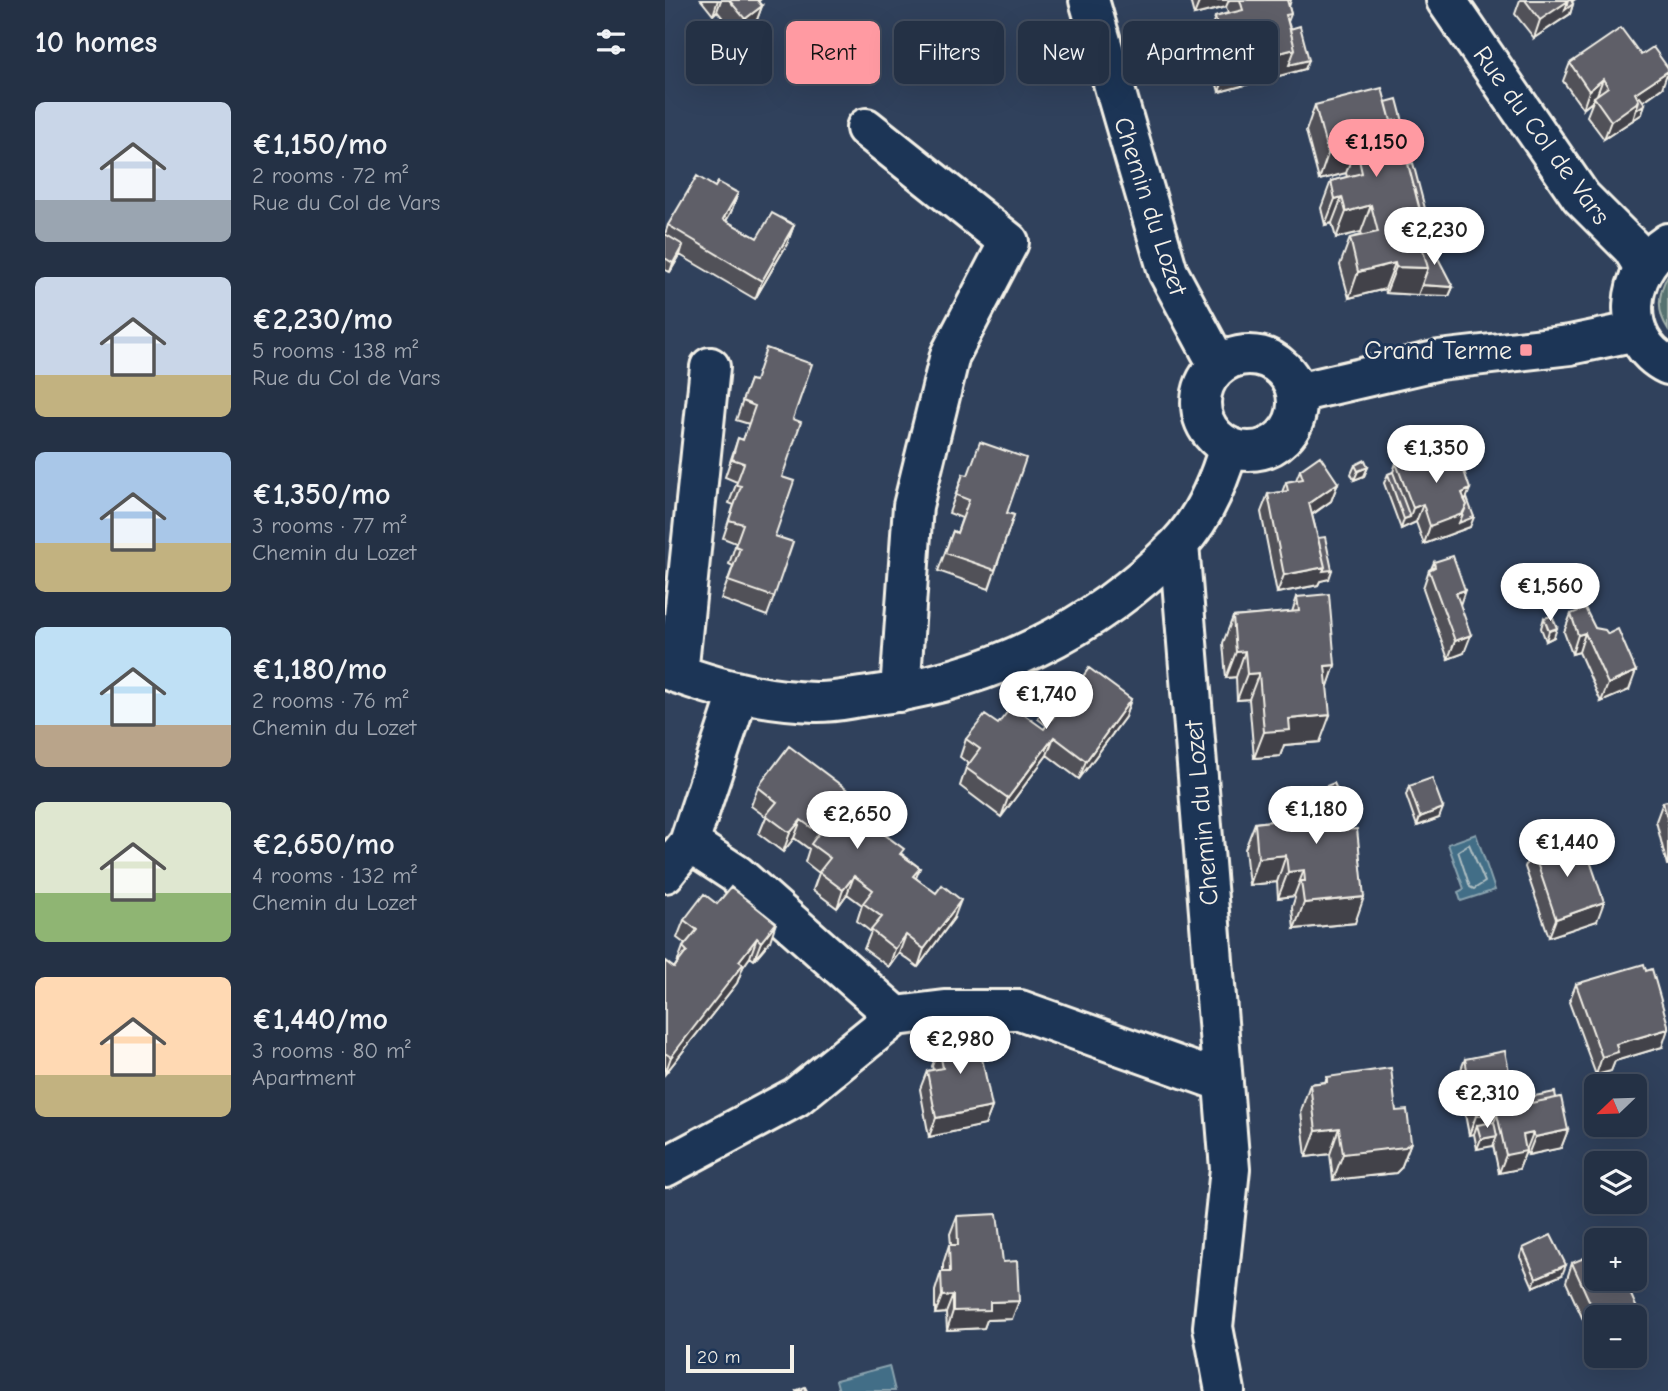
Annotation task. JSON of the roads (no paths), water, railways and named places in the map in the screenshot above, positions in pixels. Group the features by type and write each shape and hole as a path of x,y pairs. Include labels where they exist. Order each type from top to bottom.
{"street":[{"name":"Chemin du Lozet","path":"1089,0 1168,272 1205,342 1222,362"},
{"name":"Rue du Col de Vars","path":"1446,0 1581,197 1632,248 1655,254"},
{"path":"866,128 1009,242 950,355 913,506 900,692"},
{"path":"1655,254 1634,286 1632,309 1637,331 1648,348 1668,365"},
{"path":"1297,393 1439,360 1570,345 1637,331"},
{"path":"1240,355 1258,355 1276,362 1289,376 1297,393 1297,411 1291,428 1279,441 1264,449 1247,451 1229,447 1215,437 1205,423 1201,407 1202,390 1210,374 1222,362 1240,355"},
{"path":"710,368 671,671 771,699 818,702 900,692 969,677 1019,657 1117,597 1179,544 1212,494 1229,447"},
{"name":"Chemin du Lozet","path":"1179,544 1230,1169 1213,1327 1225,1391"},
{"path":"665,873 689,843 734,707 736,691"},
{"path":"689,843 736,874 896,1016"},
{"path":"665,1167 796,1097 896,1016 945,1010 1020,1010 1223,1082"}],"water":[{"path":"1476,834 1495,890 1461,901 1458,892 1464,889 1448,844"},
{"path":"889,1366 895,1391 839,1391 836,1380"}],"place":[{"name":"Grand Terme","path":"1526,350"}]}
